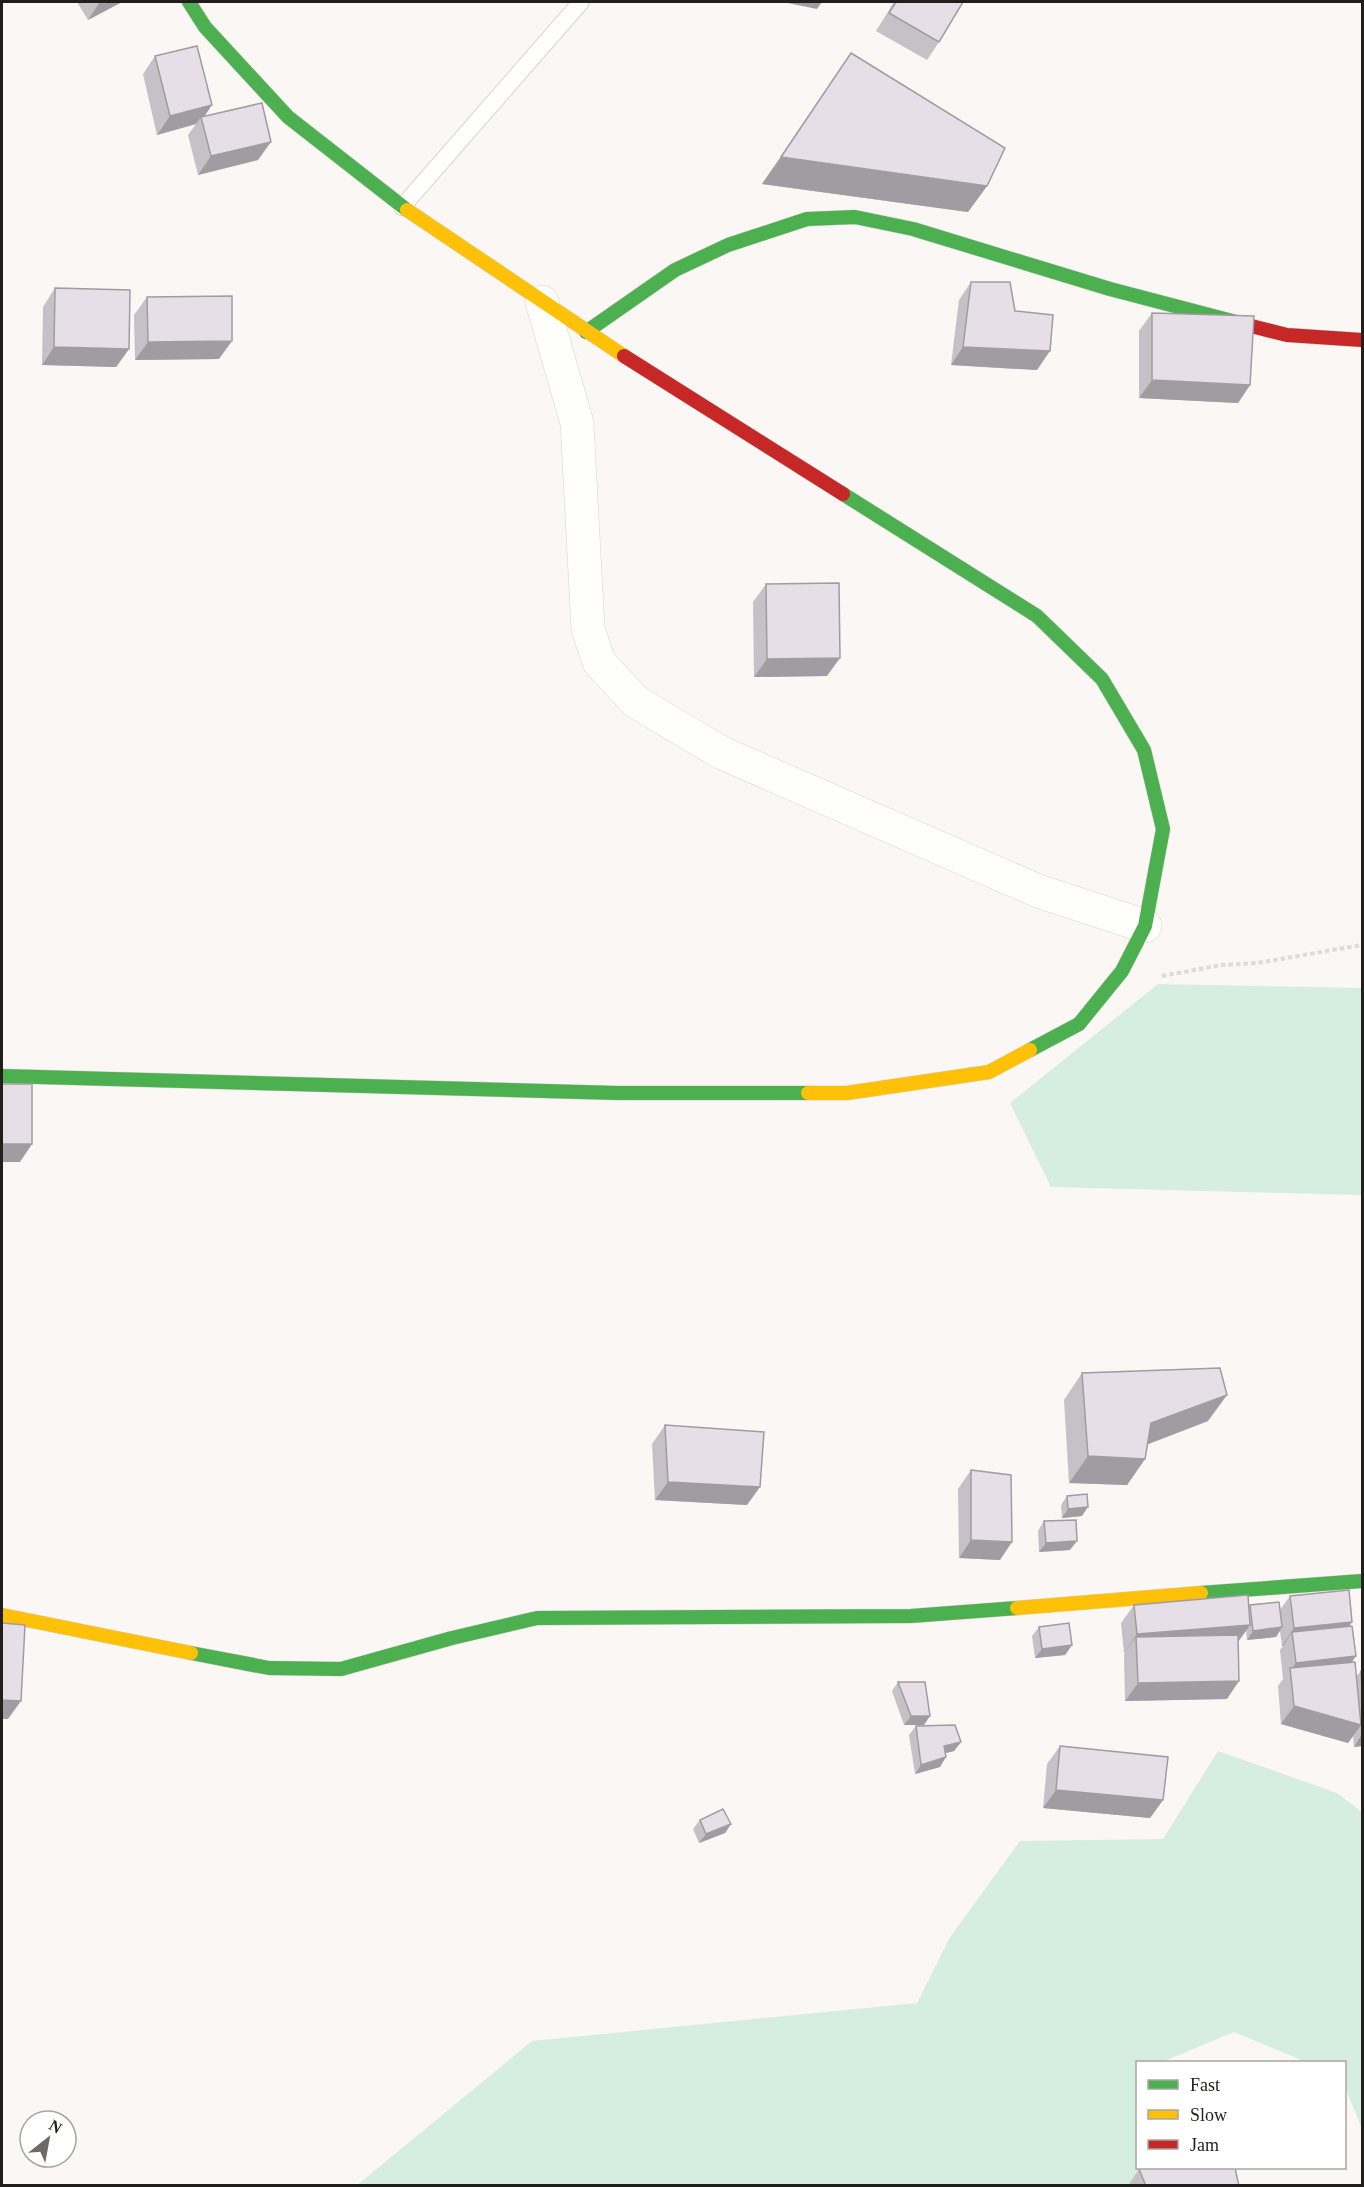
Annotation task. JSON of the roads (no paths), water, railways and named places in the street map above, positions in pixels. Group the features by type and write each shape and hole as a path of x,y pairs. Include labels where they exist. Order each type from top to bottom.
{"street":[{"path":"2,1076 618,1093 847,1093 989,1072 1080,1024 1122,971 1145,926 1163,829 1144,750 1102,679 1037,616 586,332 402,207 288,117 206,27 189,2"},
{"path":"586,332 675,270 728,245 807,219 855,217 913,229 1110,289 1287,335 1362,340"},
{"path":"542,302 577,423 588,629 599,662 636,702 722,753 1038,891 1145,926"},
{"path":"2,1615 269,1668 341,1669 452,1638 537,1618 911,1616 1362,1581"}],"lane":[{"path":"402,207 581,2"}]}
